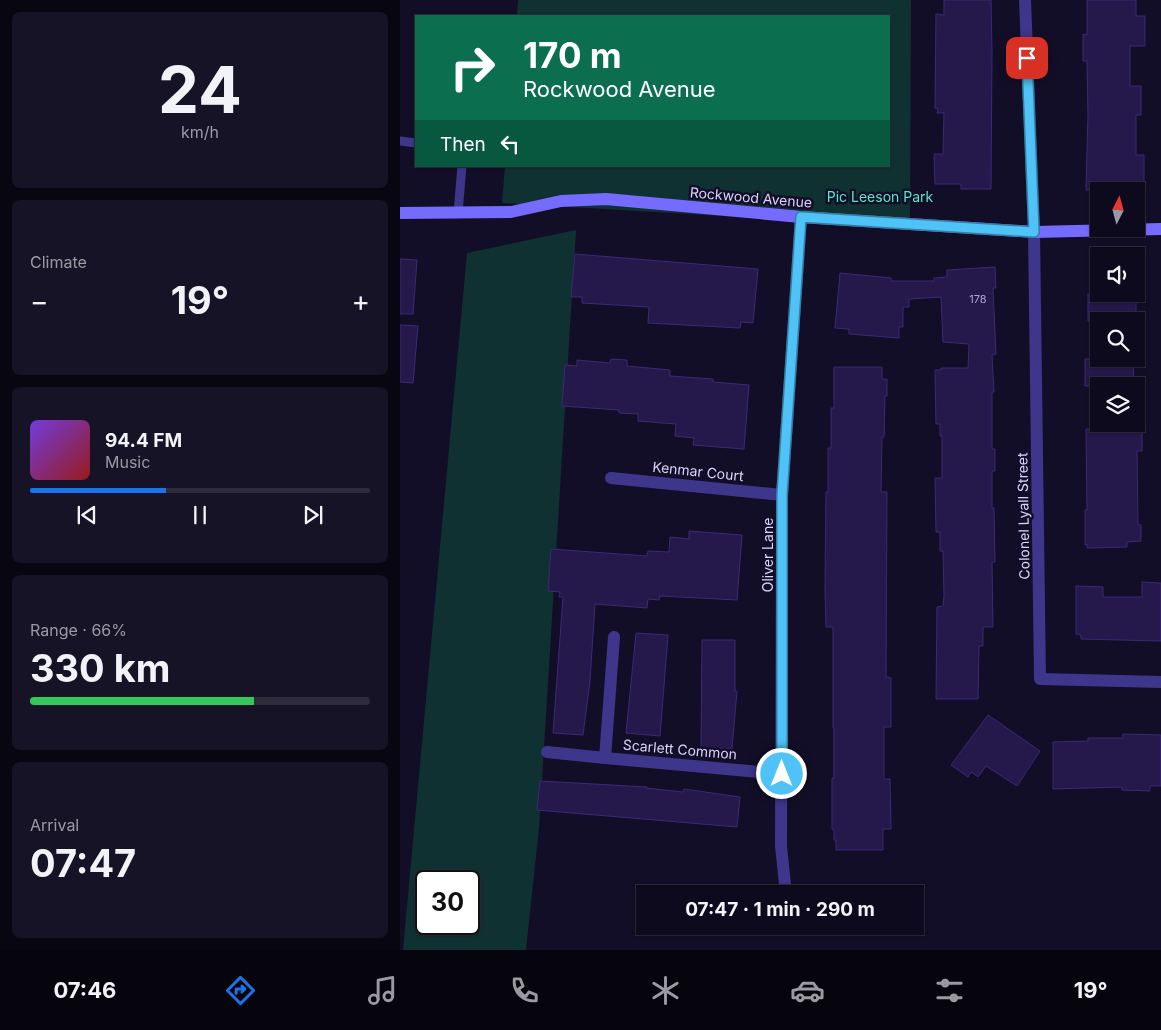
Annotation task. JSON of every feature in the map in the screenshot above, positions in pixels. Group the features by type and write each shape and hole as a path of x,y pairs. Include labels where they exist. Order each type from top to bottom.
{"street":[{"path":"1025,0 1034,232"},
{"name":"Rockwood Avenue","path":"400,213 511,212 561,201 606,199 801,217 1034,232 1161,229"},
{"name":"Oliver Lane","path":"785,885 781,846 782,495 801,217"},
{"name":"Colonel Lyall Street","path":"1034,232 1040,679 1161,682"},
{"name":"Kenmar Court","path":"611,478 782,495"},
{"name":"Scarlett Common","path":"606,758 614,638"},
{"name":"Scarlett Common","path":"547,752 782,774"}],"lane":[{"path":"400,141 415,143"},
{"path":"458,213 462,167"}],"green space":[{"name":"Pic Leeson Park","path":"518,0 911,0 910,227 502,203 505,167 890,167 890,15 517,15"},
{"path":"576,230 539,828 526,950 403,950 467,253"}],"building":[{"path":"944,0 991,0 991,189 961,189 961,184 935,184 934,154 943,154 944,113 937,113 938,109 935,108 936,14 944,15"},
{"path":"1087,0 1136,0 1136,16 1145,16 1145,46 1130,46 1130,86 1141,86 1141,115 1136,115 1136,155 1144,155 1144,182 1090,182 1090,190 1086,190 1087,61 1083,61 1083,34 1087,35"},
{"path":"575,254 758,269 753,323 741,322 740,328 648,323 649,307 582,303 582,297 571,297"},
{"path":"400,259 417,260 413,314 400,314"},
{"path":"995,267 996,288 993,288 996,354 992,355 994,392 992,392 992,449 995,449 995,471 992,471 995,562 992,562 993,627 983,627 983,646 979,646 978,699 936,699 937,607 943,606 944,596 943,551 940,551 940,532 936,532 935,478 942,478 942,436 940,436 940,424 936,424 935,370 941,370 941,368 968,368 969,344 943,342 941,297 909,299 909,307 903,307 903,327 899,327 899,338 849,334 849,329 835,328 840,273 891,278 891,281 934,281 934,278 947,277 947,270"},
{"path":"1088,294 1090,294 1090,302 1136,302 1136,312 1090,312 1090,321 1088,321"},
{"path":"400,325 418,326 413,383 400,382"},
{"path":"611,359 627,360 627,366 670,370 670,376 713,379 713,382 749,385 744,449 693,445 694,438 675,436 676,424 638,421 638,414 619,413 619,410 562,406 565,365 577,366 577,360 610,363"},
{"path":"1085,359 1090,359 1090,367 1133,367 1134,377 1090,377 1090,386 1085,386"},
{"path":"834,367 882,367 882,379 887,379 884,437 882,437 881,492 887,492 886,677 891,678 891,727 884,727 884,779 890,779 891,829 883,829 883,850 836,850 836,840 834,840 834,830 832,829 832,778 834,778 833,627 826,627 825,589 826,492 828,492 828,448 831,448 831,408 834,408"},
{"path":"1086,429 1090,429 1090,432 1142,432 1142,451 1137,451 1138,525 1141,525 1141,541 1127,542 1127,547 1087,548 1087,544 1085,545 1085,510 1087,510"},
{"path":"689,531 742,535 737,600 660,596 659,600 648,599 647,608 595,604 590,681 583,735 553,733 563,597 559,597 560,592 548,591 551,549 647,556 648,551 669,552 670,537 689,539"},
{"path":"1142,582 1161,583 1161,641 1081,639 1081,635 1076,634 1076,586 1103,587 1103,597 1142,597"},
{"path":"636,633 668,635 660,736 626,733"},
{"path":"702,640 735,640 735,691 737,691 732,749 701,749"},
{"path":"988,715 1040,751 1017,786 986,766 978,777 971,772 968,777 951,765"},
{"path":"1123,734 1161,735 1161,786 1150,786 1150,791 1122,790 1122,787 1053,789 1053,742 1088,741 1088,738 1123,738"},
{"path":"540,781 647,787 683,792 684,789 740,797 737,827 537,810"}],"route":[{"path":"782,774 782,495 801,217 1034,232 1027,58"}]}
